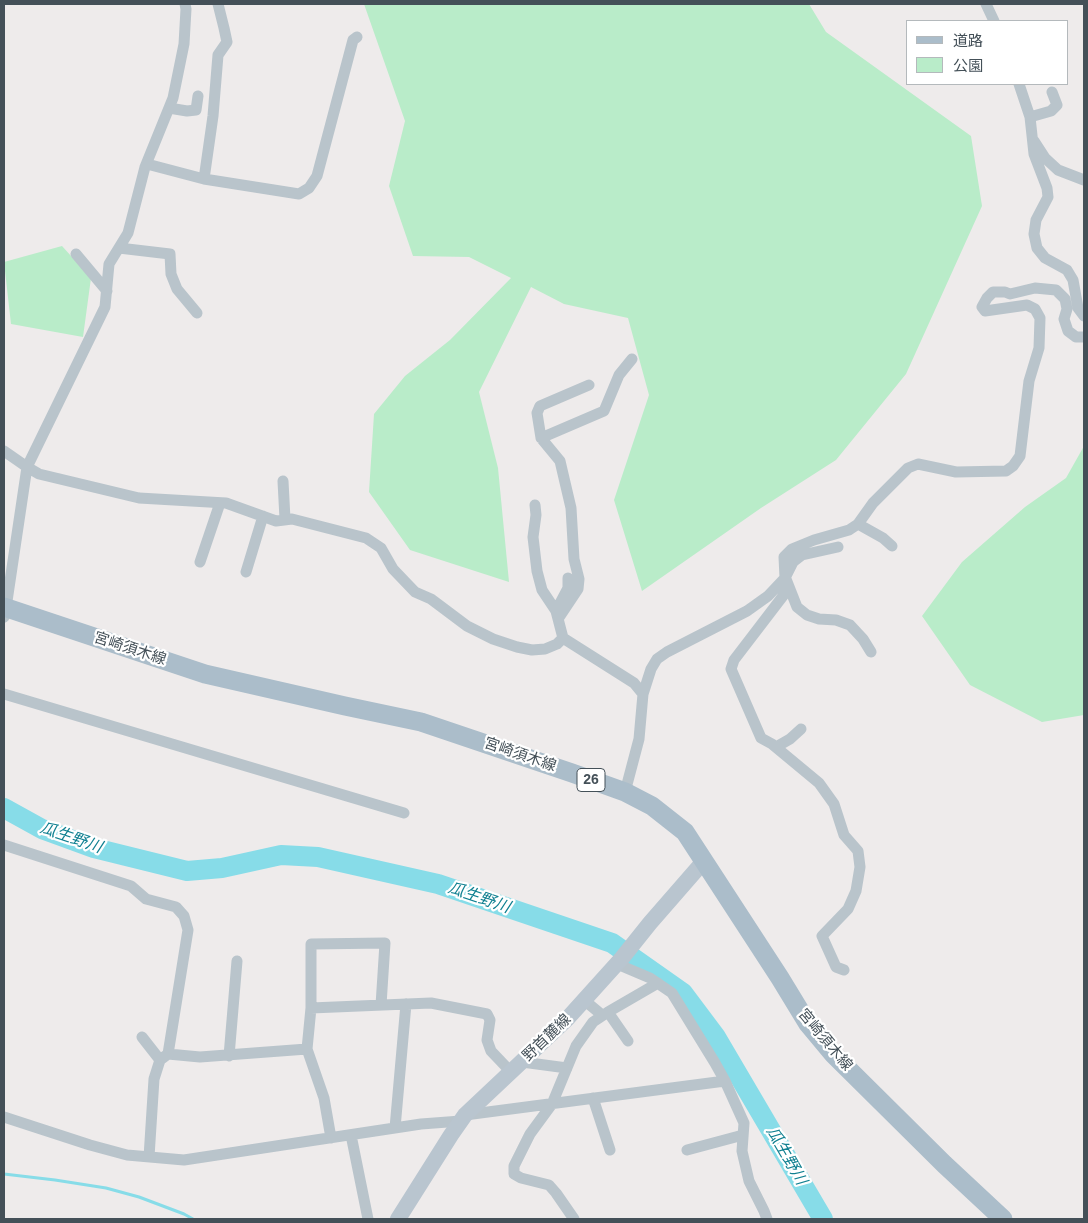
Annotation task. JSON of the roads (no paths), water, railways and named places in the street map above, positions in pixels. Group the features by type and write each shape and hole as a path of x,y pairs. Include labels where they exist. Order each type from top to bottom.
{"main road":[{"name":"宮崎須木線","path":"5,611 205,674 422,722 625,792 652,806 685,832 808,1024 847,1068 944,1164 1003,1219"},
{"name":"野首麓線","path":"398,1219 463,1118 567,1019 704,861"}],"street":[{"path":"5,611 27,467 105,307 109,264 128,233 147,164 173,98 184,44 185,4"},
{"path":"204,179 213,116 218,55 227,42 218,4"},
{"path":"986,4 994,20"},
{"path":"147,164 204,179 299,194 308,188 317,176 353,40 357,38"},
{"path":"213,116 223,78"},
{"path":"1018,85 1030,117 1034,154 1047,188 1048,197 1036,220 1034,234 1037,248 1045,258 1067,270 1073,280 1078,308 1084,316"},
{"path":"1030,117 1051,112 1057,106 1052,92"},
{"path":"169,108 187,112 196,110 198,96"},
{"path":"1032,138 1045,158 1058,170 1084,180"},
{"path":"119,248 170,254 171,274 177,289 197,313"},
{"path":"76,254 107,291"},
{"path":"844,970 836,967 822,936 848,909 856,891 860,867 858,851 844,835 834,804 819,783 776,747 761,738 731,669 734,660 783,596 785,578 784,558 792,548 849,530 858,524 873,503 908,468 918,464 956,472 1006,471 1014,466 1020,456 1029,381 1039,348 1040,318 1035,309 1027,305 985,311 982,307 986,298 993,292 1010,294 1035,288 1056,290 1065,299 1067,309 1064,319 1068,331 1076,337 1084,337"},
{"path":"541,438 604,411 618,375 632,359"},
{"path":"557,615 578,589 579,579 574,559 571,508 560,461 541,438 537,413 540,406 589,385"},
{"path":"4,451 39,474 139,498 226,503 276,521 292,519 366,538 381,548 393,569 415,592 431,599 467,626 517,647 532,650 546,649 557,644 563,638"},
{"path":"282,481 285,520"},
{"path":"200,562 220,503"},
{"path":"535,505 536,515 533,536 537,571 542,590 557,615 563,638 634,682 643,694"},
{"path":"246,572 263,516"},
{"path":"858,524 883,538 892,546"},
{"path":"625,792 639,739 643,694 651,669 657,659 747,611 768,596 785,578 793,562 802,555 838,547"},
{"path":"557,615 568,588 568,578"},
{"path":"785,578 797,606 802,611 819,619 836,620 850,625 863,639 871,652"},
{"path":"4,694 404,812"},
{"path":"776,747 790,739 801,729"},
{"path":"4,845 131,886 146,900 176,907 184,916 188,930 164,1057 154,1079 149,1157"},
{"path":"331,1138 324,1098 308,1049 311,1008 311,944 385,943 381,1005"},
{"path":"229,1056 237,961"},
{"path":"619,961 672,993 715,1062 744,1123 742,1150 749,1181 767,1219"},
{"path":"574,1219 549,1185 521,1178 514,1174 514,1166 530,1134 552,1104 576,1046 593,1022 658,983"},
{"path":"584,1000 605,1014 628,1041"},
{"path":"311,1008 431,1003 487,1014 490,1020 487,1040 491,1051 516,1067 567,1068"},
{"path":"395,1128 406,1004"},
{"path":"142,1037 164,1057 229,1056 308,1049"},
{"path":"4,1117 127,1155 184,1160 552,1104 725,1081"},
{"path":"594,1098 610,1150"},
{"path":"351,1135 368,1219"},
{"path":"687,1150 743,1136"}],"waterway":[{"name":"瓜生野川","path":"4,808 42,829 94,848 187,871 222,868 281,855 318,857 438,884 612,943 683,993 716,1037 823,1219"},
{"path":"4,1174 106,1188 139,1197 193,1219"}]}
